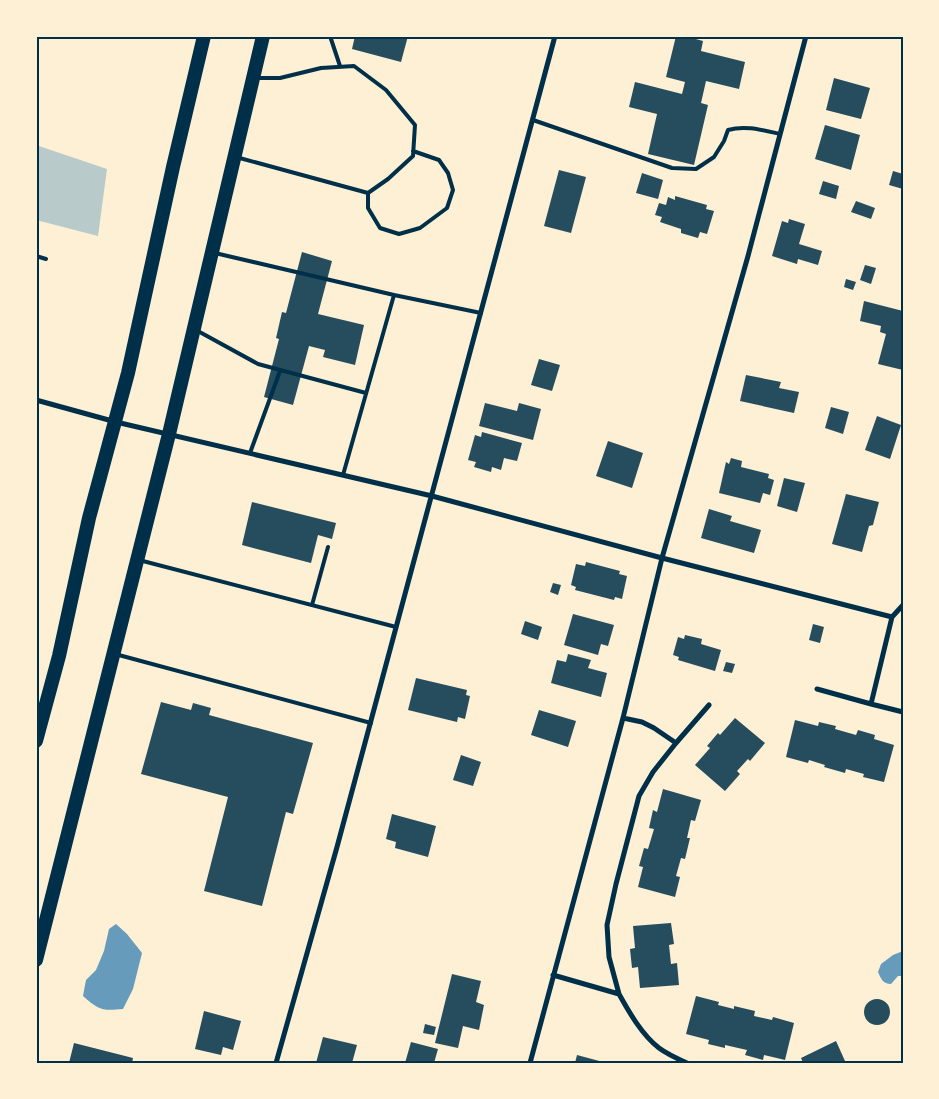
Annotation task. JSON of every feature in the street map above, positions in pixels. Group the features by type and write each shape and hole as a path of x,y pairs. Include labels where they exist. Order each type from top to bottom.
{"highway":[{"path":"36,741 59,656 89,518 116,422 204,36"},
{"path":"36,960 169,434 263,36"}],"street":[{"path":"276,1063 371,723 555,36"},
{"path":"530,1063 623,718 662,558 748,256 806,36"},
{"path":"36,400 116,422 432,496 892,617"},
{"path":"871,704 892,617 903,605"},
{"path":"817,689 903,712"},
{"path":"688,1063 659,1048 642,1031 627,1008 620,994 609,957 607,924 640,796 653,772 709,705"},
{"path":"623,718 642,722 676,743"},
{"path":"553,975 620,994"}],"lane":[{"path":"330,36 340,66"},
{"path":"234,156 368,193 388,180 413,156 415,125 386,90 354,66 321,68 280,78 253,78"},
{"path":"533,120 672,168 696,170 714,157 724,141 728,130 736,127 746,127 780,134"},
{"path":"368,193 368,208 380,228 398,234 420,228 447,208 453,190 448,173 439,160 413,151"},
{"path":"212,252 394,295 481,313"},
{"path":"36,256 46,259"},
{"path":"343,475 394,295"},
{"path":"193,329 258,364 366,393"},
{"path":"250,453 280,370"},
{"path":"312,605 328,547"},
{"path":"137,560 396,627"},
{"path":"113,654 371,723"}],"shaded area":[{"path":"36,145 107,169 98,236 36,220"}],"water":[{"path":"116,924 127,934 142,953 133,989 123,1009 110,1010 97,1007 83,996 86,980 96,970 104,951 109,929"},
{"path":"903,951 903,976 898,976 891,984 884,982 878,972 881,964 893,955"}],"building":[{"path":"355,36 408,36 401,62 352,49"},
{"path":"676,36 685,36 703,41 701,51 745,62 739,89 706,81 701,103 708,105 694,165 648,154 657,114 629,107 635,82 682,94 685,82 666,77"},
{"path":"834,78 870,88 861,119 826,110"},
{"path":"825,125 860,135 851,170 815,159"},
{"path":"559,170 586,177 571,233 544,226"},
{"path":"893,171 903,174 903,189 889,185"},
{"path":"642,173 663,180 658,199 636,193"},
{"path":"823,181 839,186 836,199 819,194"},
{"path":"675,196 707,205 706,209 714,211 707,234 700,232 698,238 681,233 681,229 660,222 662,217 655,215 659,203 666,205 668,197 675,200"},
{"path":"856,201 875,208 871,219 851,212"},
{"path":"789,219 805,224 799,244 822,251 818,265 798,259 797,264 772,256 782,221 788,223"},
{"path":"302,252 332,261 318,314 364,325 355,365 323,357 325,350 309,346 293,405 264,397 279,339 276,338 282,312 286,313"},
{"path":"865,265 876,268 871,284 860,280"},
{"path":"846,279 856,282 853,290 844,287"},
{"path":"864,301 903,311 903,370 878,364 886,334 880,332 881,326 860,321"},
{"path":"539,359 560,365 552,391 531,385"},
{"path":"746,375 781,382 779,388 799,392 794,413 740,401"},
{"path":"485,403 517,411 519,403 541,409 533,440 479,426"},
{"path":"831,407 849,412 843,434 825,428"},
{"path":"877,416 901,425 890,459 865,450"},
{"path":"482,432 522,443 517,461 504,458 501,470 492,467 491,472 474,467 476,462 468,460 475,435 481,437"},
{"path":"608,441 643,453 632,488 596,476"},
{"path":"731,458 742,461 741,467 769,474 768,478 774,480 770,495 763,493 760,503 719,493 726,462 729,464"},
{"path":"784,478 805,483 797,512 777,506"},
{"path":"846,494 879,502 873,525 869,526 862,552 832,544"},
{"path":"252,502 336,523 332,539 318,535 311,563 242,545"},
{"path":"709,509 732,516 730,521 761,530 754,553 701,538"},
{"path":"586,562 620,571 619,574 627,576 622,599 615,597 614,600 575,590 576,587 571,585 576,564 585,566"},
{"path":"553,583 561,585 558,595 550,592"},
{"path":"573,614 614,625 608,646 601,644 598,655 564,645"},
{"path":"525,621 542,627 538,640 521,634"},
{"path":"813,624 824,627 820,643 809,640"},
{"path":"685,635 702,639 701,644 721,650 715,671 678,660 679,657 673,655 678,637 684,639"},
{"path":"568,654 591,660 588,668 607,673 601,697 551,683 557,660 566,662"},
{"path":"726,662 735,664 732,673 723,671"},
{"path":"416,678 467,690 466,695 470,696 465,719 458,717 457,722 408,710"},
{"path":"161,702 191,710 193,703 211,708 209,715 313,743 293,814 286,812 262,906 204,891 228,797 141,774"},
{"path":"539,710 576,721 568,747 531,735"},
{"path":"735,718 765,743 750,761 748,759 737,771 740,774 725,791 695,765 710,748 707,746 718,733 720,735"},
{"path":"795,720 818,726 819,722 836,726 835,729 856,735 858,730 875,735 874,739 894,745 884,782 863,777 864,774 846,769 845,773 809,760 808,763 786,757"},
{"path":"461,755 481,762 473,786 453,780"},
{"path":"663,789 701,800 695,821 691,820 687,838 690,838 685,859 681,858 676,876 680,877 675,897 638,887 643,867 639,866 644,848 648,849 654,829 649,828 653,810 657,812"},
{"path":"392,814 436,826 428,857 395,848 396,842 386,839"},
{"path":"671,923 674,944 669,945 671,964 677,963 679,985 640,988 638,967 632,968 630,949 635,948 633,926"},
{"path":"452,974 481,981 476,1002 484,1005 479,1030 463,1026 458,1048 435,1043"},
{"path":"696,996 719,1002 718,1005 734,1009 734,1006 755,1011 754,1016 772,1020 773,1017 794,1023 785,1060 764,1055 763,1060 745,1055 747,1050 725,1045 725,1048 708,1044 709,1040 686,1034"},
{"path":"877,999 886,1003 890,1012 886,1021 877,1025 868,1021 864,1012 868,1003"},
{"path":"204,1011 241,1021 233,1050 223,1047 221,1055 195,1049"},
{"path":"425,1024 436,1027 434,1035 423,1033"},
{"path":"323,1037 357,1045 352,1063 316,1063"},
{"path":"836,1041 845,1061 841,1063 803,1063 801,1058"},
{"path":"411,1042 438,1049 434,1063 405,1063"},
{"path":"74,1043 133,1058 132,1063 69,1063"},
{"path":"577,1055 603,1062 603,1063 575,1063"}]}
